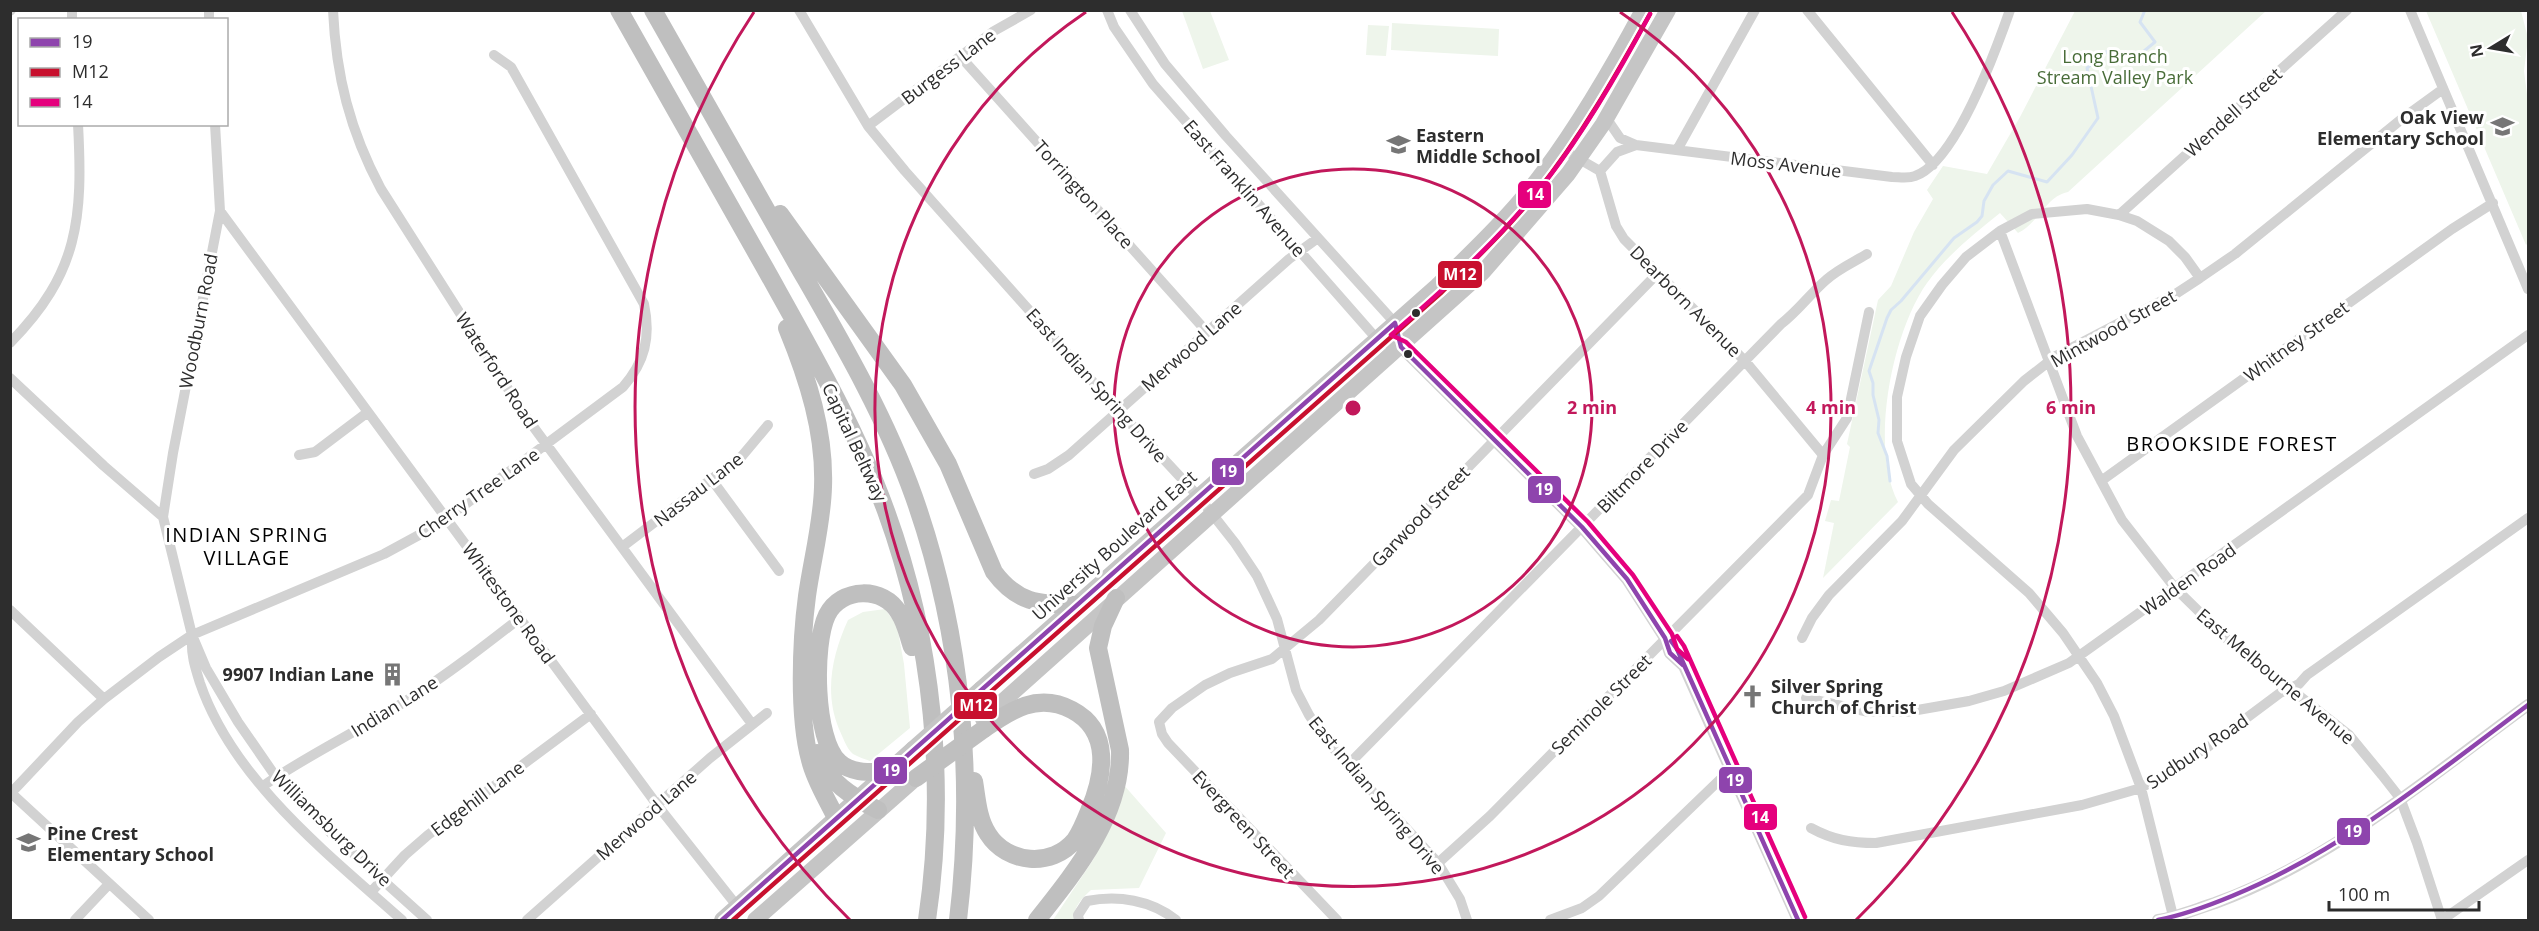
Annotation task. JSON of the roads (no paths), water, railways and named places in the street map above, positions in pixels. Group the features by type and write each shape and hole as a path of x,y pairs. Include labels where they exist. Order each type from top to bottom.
{"highway":[{"name":"Capital Beltway","path":"619,10 853,430 886,512 912,597 923,653 932,725 936,814 927,921"},
{"name":"Capital Beltway","path":"653,10 843,345 894,449 929,544 953,646 962,714 966,781 965,839 958,921"},
{"path":"732,150 915,403 948,464 986,555 1004,585 1030,601 1075,605"},
{"path":"757,254 802,365 815,410 821,444 823,487 821,519 807,596 803,634 804,702 810,759 836,818"},
{"path":"888,772 861,772 847,768 838,761 827,741 820,698 819,653 827,615 836,604 854,594 876,594 889,600 899,612 913,651 932,725"},
{"path":"1037,921 1084,857 1105,817 1116,784 1120,766 1120,750 1098,648 1103,626 1116,598"},
{"path":"916,778 983,724 1025,704 1040,702 1064,705 1087,722 1096,735 1102,751 1101,780 1082,829 1066,848 1043,858 1031,860 1006,852 995,844 988,834 979,810 953,646"},
{"path":"804,702 812,738 834,783 857,800 878,810"}],"main road":[{"name":"University Boulevard East","path":"722,921 1075,605 1437,286 1482,242 1543,172 1560,148 1611,71 1643,10"},
{"path":"983,724 1116,598 1483,272 1515,238 1607,119 1668,10"},
{"path":"755,921 916,778"}],"street":[{"name":"Waterford Road","path":"333,10 341,86 367,162 414,241 546,445 752,724"},
{"name":"East Indian Spring Drive","path":"799,10 868,126 905,171 1213,513 1257,576 1276,619 1296,690 1309,715 1325,739 1438,863 1460,899 1467,921"},
{"name":"Burgess Lane","path":"868,126 994,31 1031,10"},
{"name":"East Franklin Avenue","path":"1107,10 1114,27 1153,84 1376,338 1401,347 1582,527 1627,579 1665,638 1670,653 1683,665 1798,921"},
{"name":"East Franklin Avenue","path":"1130,10 1165,64 1395,323 1401,347"},
{"path":"1677,150 1755,10"},
{"path":"1807,10 1933,165 1951,142 1977,93 2010,10"},
{"name":"Wendell Street","path":"2120,214 2347,10"},
{"path":"2410,10 2529,289"},
{"name":"Cherry Tree Lane","path":"11,793 78,722 159,657 192,635 384,554 447,518 623,387 633,376 646,350 648,321 636,285 511,67 494,56"},
{"name":"Torrington Place","path":"960,56 1207,333"},
{"name":"Mintwood Street","path":"1802,638 1812,618 1829,595 1922,498 1954,450 2024,381 2049,361 2200,279 2235,254 2403,118 2443,89"},
{"name":"Moss Avenue","path":"1607,119 1620,138 1636,145 1892,177 1915,177 1933,165"},
{"path":"10,343 35,319 46,302 65,267 75,240 81,194 78,126"},
{"name":"Woodburn Road","path":"163,517 219,211 215,126"},
{"path":"1560,148 1600,171 1617,152 1636,145"},
{"name":"Dearborn Avenue","path":"1600,171 1616,226 1624,238 1657,274 1746,361 1826,451"},
{"name":"Whitney Street","path":"2101,481 2452,229 2493,204"},
{"path":"2173,919 2141,788 2114,716 2097,683 2064,633 2029,593 1922,498 1911,484 1897,441 1897,397 1906,357 1920,316 1942,285 1966,256 2000,231 2032,214 2087,209 2120,214 2137,221 2169,241 2185,257 2200,279"},
{"name":"Whitestone Road","path":"219,211 658,806 737,906"},
{"name":"East Melbourne Avenue","path":"2000,231 2077,436 2122,520 2175,588 2227,639 2291,687 2349,735 2400,798 2442,921"},
{"name":"Merwood Lane","path":"1034,474 1048,469 1069,455 1299,250 1318,238"},
{"name":"Biltmore Drive","path":"1348,765 1827,279 1867,254"},
{"name":"Garwood Street","path":"1159,722 1172,708 1205,685 1230,673 1272,659 1319,620 1657,274"},
{"name":"Seminole Street","path":"1438,863 1490,816 1808,495 1826,451 1847,418 1869,312"},
{"name":"Walden Road","path":"1806,698 1869,712 1906,712 1969,701 2004,691 2069,663 2529,335"},
{"path":"10,378 104,466 163,517"},
{"path":"299,455 315,452 368,412"},
{"name":"Nassau Lane","path":"622,547 742,456 768,424"},
{"path":"712,480 779,571"},
{"name":"Williamsburg Drive","path":"163,517 192,635 216,686 276,777 337,839 427,921"},
{"name":"Sudbury Road","path":"1811,828 1827,837 1848,843 1876,843 2082,805 2141,788 2201,752 2280,693 2299,684 2307,675 2529,518"},
{"path":"10,610 104,699"},
{"name":"Indian Lane","path":"263,786 408,699 469,658 520,618"},
{"name":"Williamsburg Drive","path":"192,635 191,655 206,700 217,722 263,786 292,819 402,921"},
{"path":"2158,921 2173,919 2282,876 2339,841 2529,705"},
{"name":"Merwood Lane","path":"527,921 710,758 767,713"},
{"name":"Edgehill Lane","path":"371,892 428,835 591,714"},
{"name":"Evergreen Street","path":"1159,722 1162,734 1168,743 1337,921"},
{"path":"1550,921 1582,908 1599,897 1731,769"},
{"path":"11,793 149,921"},
{"path":"2442,921 2529,860"},
{"path":"75,921 109,884"},
{"path":"1079,921 1078,915 1087,901 1116,898 1135,901 1161,911 1176,921"}],"waterway":[{"path":"1890,481 1887,456 1878,433 1879,420 1869,371 1891,310 1954,238 1977,222 1982,216 1984,201 1993,185 2008,171 2047,182 2072,155 2098,118 2087,68 2109,50 2138,56 2155,42 2140,22 2145,10"}],"place":[{"name":"Oak View Elementary School","path":"2502,127"},
{"name":"Eastern Middle School","path":"1398,145"},
{"name":"9907 Indian Lane","path":"392,674"},
{"name":"Silver Spring Church of Christ","path":"1753,696"},
{"name":"Pine Crest Elementary School","path":"29,843"}],"district":[{"name":"BROOKSIDE FOREST","path":"2232,443"},
{"name":"INDIAN SPRING VILLAGE","path":"247,546"}],"park label":[{"name":"Long Branch Stream Valley Park","path":"2115,66"}]}
